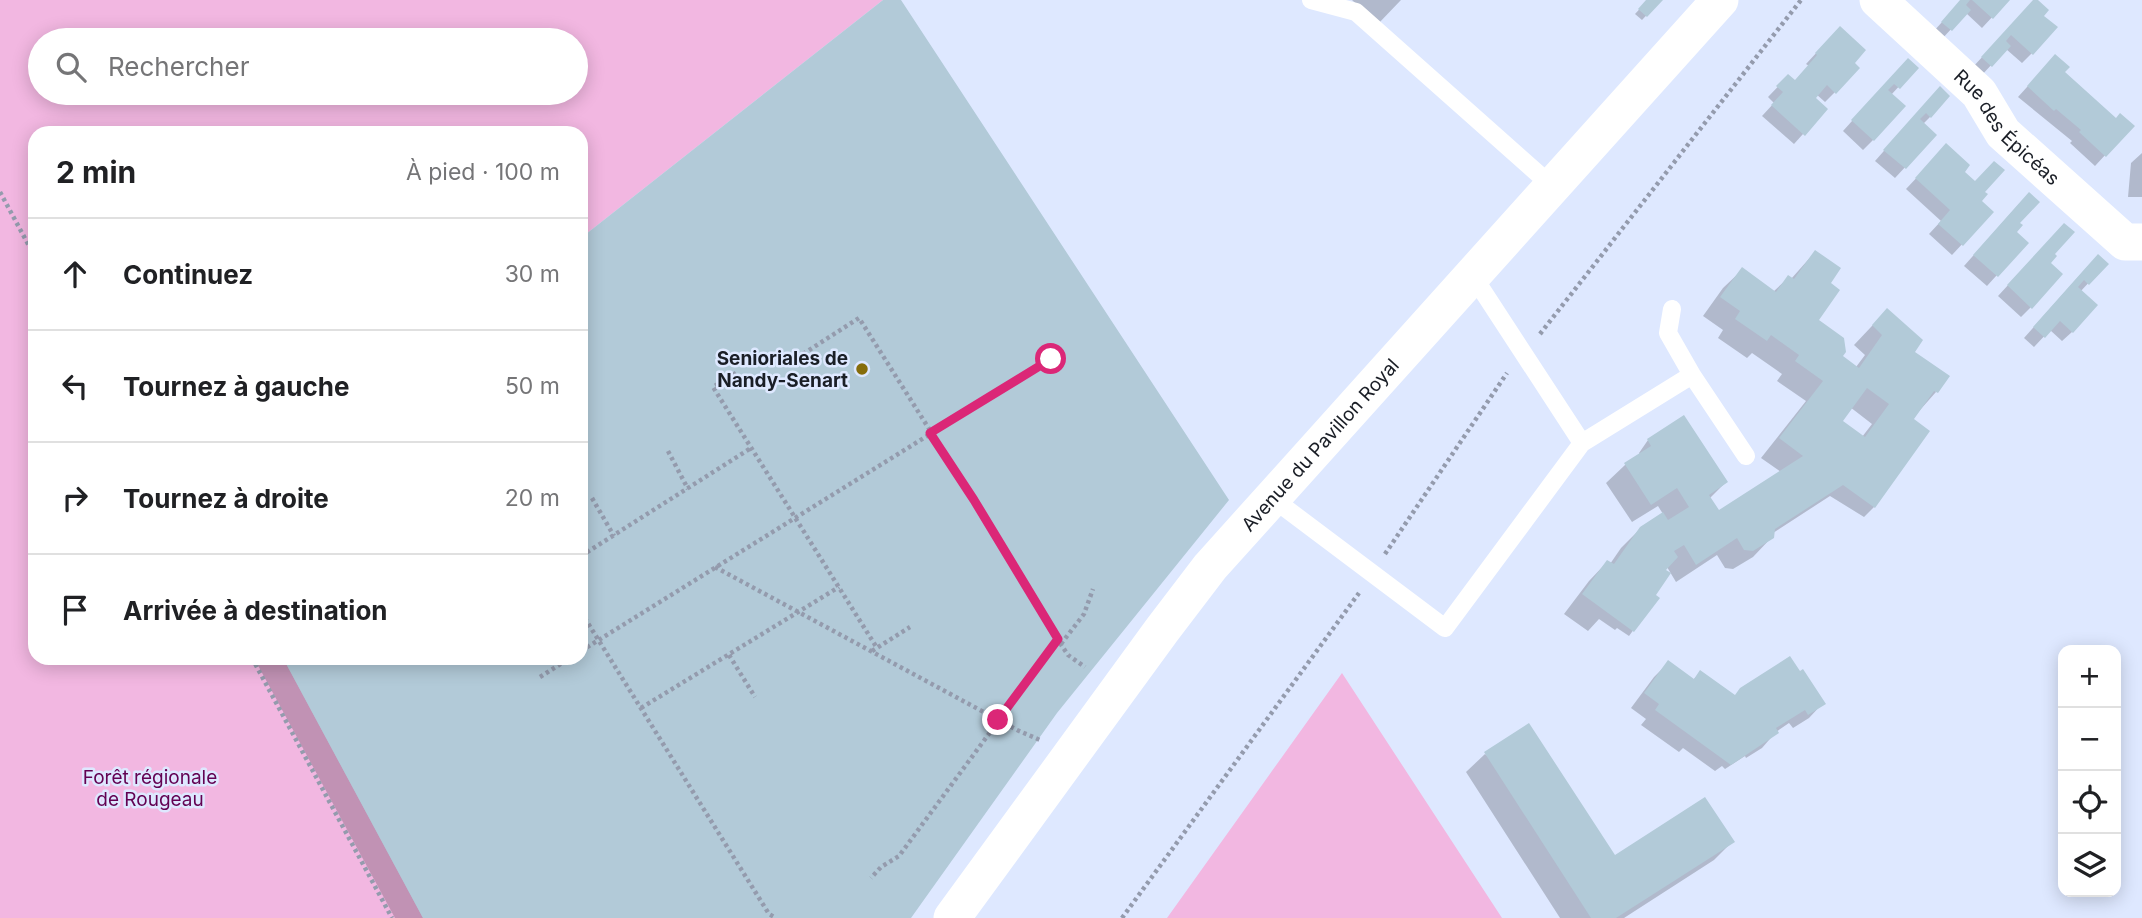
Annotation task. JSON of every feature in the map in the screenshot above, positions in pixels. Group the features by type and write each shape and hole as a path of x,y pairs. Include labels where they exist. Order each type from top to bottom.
{"street":[{"name":"Avenue du Pavillon Royal","path":"952,918 1210,567 1720,0"},
{"name":"Rue des Épicéas","path":"1878,0 1979,93 2003,134 2125,242 2142,243"}],"lane":[{"path":"1311,0 1356,12 1553,187"},
{"path":"1473,276 1581,443"},
{"path":"1672,309 1668,333 1692,375 1746,456"},
{"path":"1272,498 1445,628 1581,443 1692,375"}],"path":[{"path":"1122,918 1373,573 1522,351 1537,338 1801,0"},
{"path":"0,192 28,244"},
{"path":"803,354 859,318 974,500 1059,642 1068,655 1085,667"},
{"path":"588,647 1051,359"},
{"path":"736,373 712,387 877,648"},
{"path":"588,552 751,448"},
{"path":"668,451 688,489"},
{"path":"592,498 614,536"},
{"path":"715,567 998,720 1044,741"},
{"path":"641,708 839,587"},
{"path":"871,878 881,867 899,856 998,720 1084,614 1093,589"},
{"path":"588,623 769,914 776,918"},
{"path":"872,652 910,627"},
{"path":"729,654 755,697"},
{"path":"256,665 392,918"},
{"path":"540,677 559,665"}],"green space":[{"name":"Forêt régionale de Rougeau","path":"0,0 883,0 588,232 588,126 28,126 28,665 287,665 423,918 0,918"},
{"path":"1342,673 1502,918 1167,918"}],"building":[{"name":"Senioriales de Nandy-Senart","path":"883,0 901,0 1229,500 1057,713 911,918 423,918 287,665 588,665 588,232"},
{"path":"1646,0 1663,0 1647,17 1638,9"},
{"path":"1960,0 1970,0 1966,5 1971,10 1952,31 1941,22"},
{"path":"1972,0 2010,0 1993,19"},
{"path":"2033,0 2038,0 2049,10 2044,16 2058,27 2033,55 2011,35 2006,41 2011,46 1992,67 1981,57"},
{"path":"1840,26 1866,50 1855,63 1860,68 1836,94 1827,85 1816,98 1828,109 1805,136 1771,105 1783,92 1776,86 1788,74 1795,80"},
{"path":"2055,54 2070,67 2065,72 2116,118 2120,113 2135,126 2106,157 2079,132 2081,130 2056,109 2054,111 2027,86"},
{"path":"1908,58 1919,68 1900,89 1894,84 1888,90 1906,106 1874,141 1851,120"},
{"path":"1940,86 1950,96 1931,118 1926,113 1920,119 1937,135 1906,169 1883,150"},
{"path":"1946,143 1970,165 1965,172 1975,181 1994,161 2005,170 1985,192 1988,194 1982,201 1994,212 1963,246 1938,224 1950,210 1915,178"},
{"path":"2029,192 2040,202 2020,223 2023,225 2017,232 2029,243 1998,277 1973,255"},
{"path":"2064,223 2075,232 2055,254 2057,256 2051,263 2063,274 2032,309 2007,285"},
{"path":"1815,250 1841,268 1831,283 1840,290 1819,320 1844,338 1846,352 1843,356 1859,368 1882,335 1872,325 1887,308 1923,340 1915,352 1950,376 1938,393 1934,391 1914,419 1930,431 1875,508 1843,485 1775,529 1774,538 1753,551 1744,550 1737,538 1696,565 1684,545 1674,551 1678,557 1666,570 1671,573 1656,595 1660,598 1634,632 1582,594 1607,560 1614,564 1640,527 1663,512 1668,520 1689,507 1677,488 1651,505 1624,463 1651,446 1647,439 1684,415 1728,482 1709,495 1719,510 1803,456 1779,438 1823,381 1795,361 1799,355 1771,335 1767,341 1735,319 1740,311 1720,297 1742,267 1776,292 1788,275 1794,279","holes":["1867,388 1889,404 1865,437 1843,421"]},
{"path":"2098,254 2109,264 2089,285 2084,280 2078,287 2098,305 2073,333 2060,321 2045,338 2033,327"},
{"path":"1790,656 1800,671 1803,669 1826,704 1808,715 1805,710 1776,728 1779,733 1731,765 1655,710 1659,704 1644,693 1668,660 1694,679 1700,670 1735,695 1740,688"},
{"path":"1529,723 1615,855 1705,797 1735,842 1616,918 1591,918 1484,752"}],"place":[{"name":"Senioriales de Nandy-Senart","path":"862,369"}],"route":[{"path":"998,720 1058,639 930,433 1051,359"}]}
